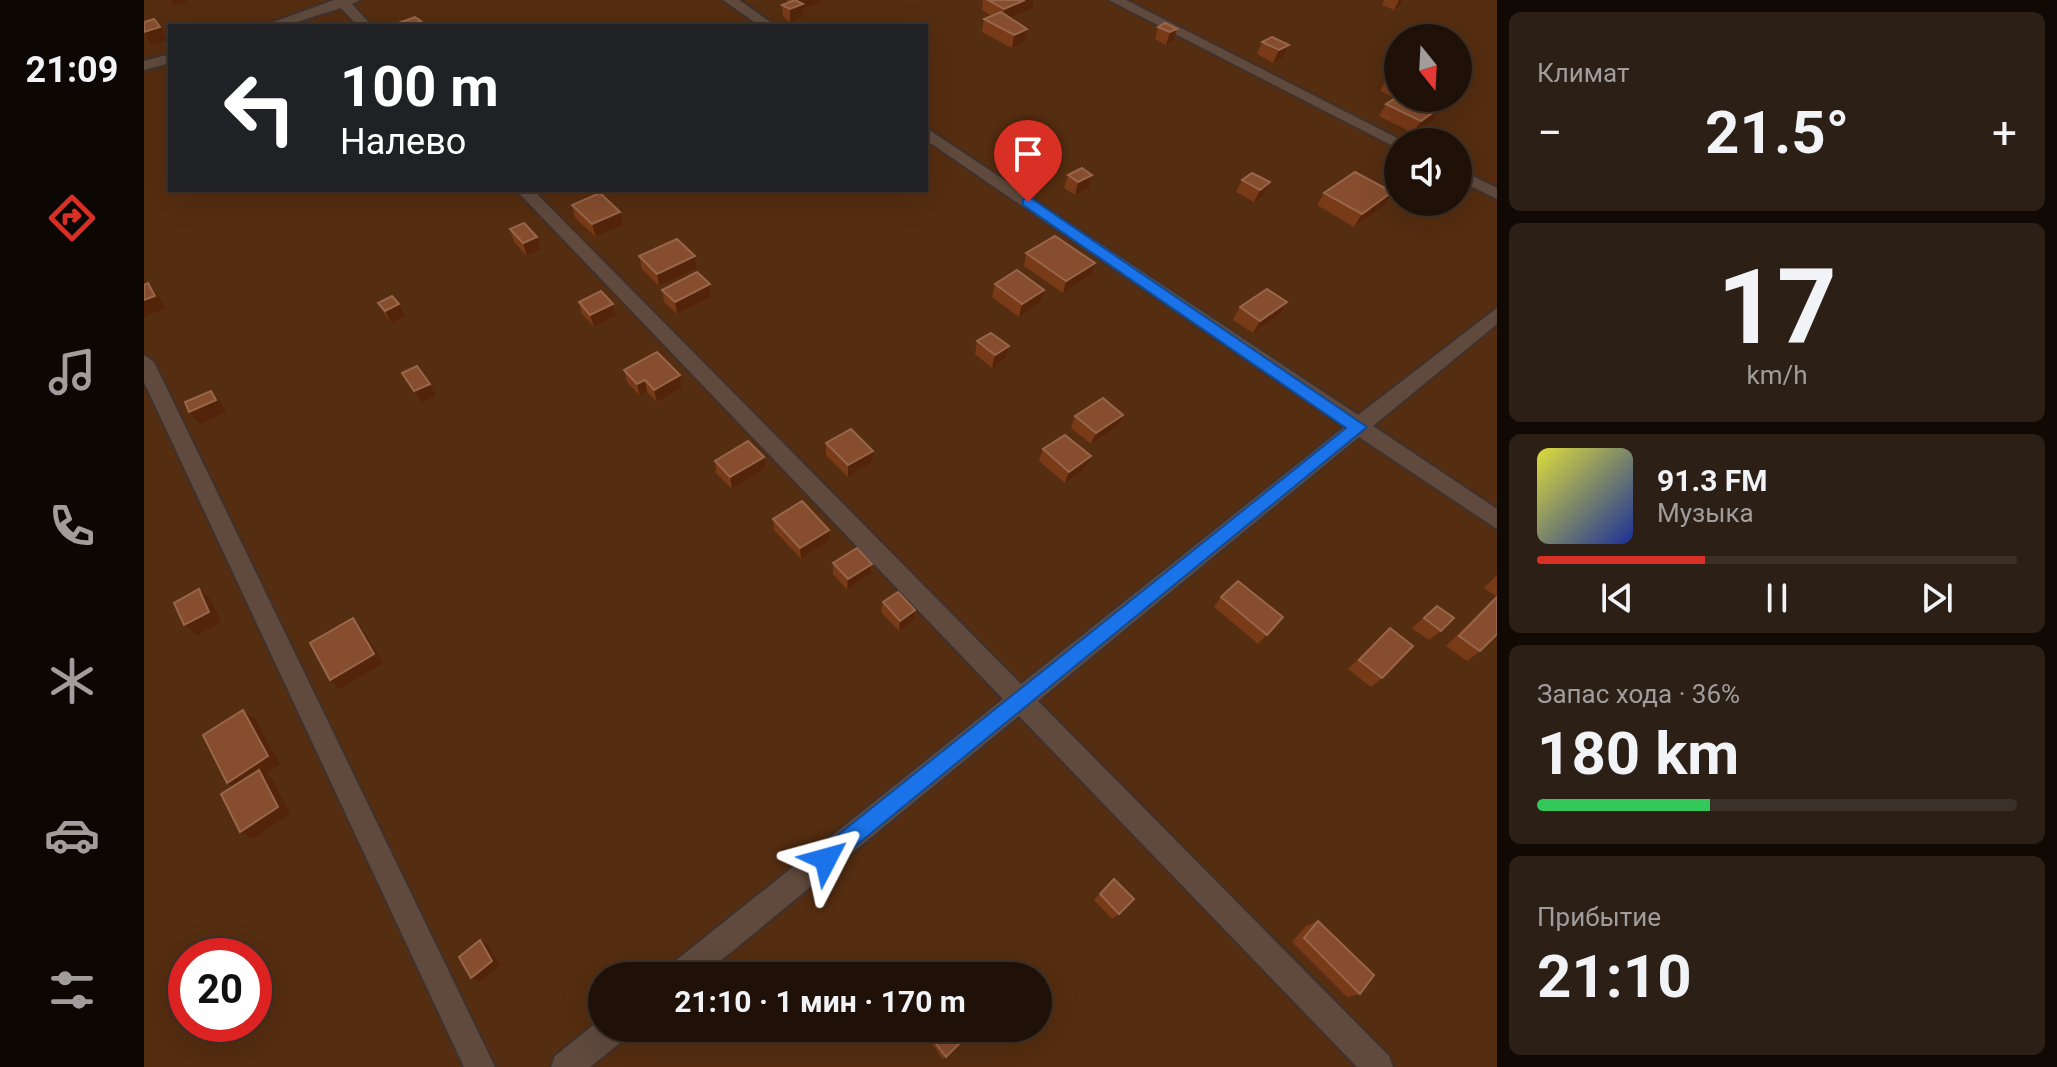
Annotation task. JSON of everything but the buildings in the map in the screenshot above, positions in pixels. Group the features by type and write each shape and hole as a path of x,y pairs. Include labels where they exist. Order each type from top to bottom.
{"lane":[{"path":"730,0 766,24"},
{"path":"1116,0 1384,136"},
{"path":"276,24 346,1 363,24"},
{"path":"144,66 168,59"},
{"path":"928,134 1497,520"},
{"path":"1472,181 1497,194"},
{"path":"526,192 1378,1067"},
{"path":"697,962 1021,703 1497,314"},
{"path":"144,362 480,1067"},
{"path":"566,1067 597,1042"}],"shaded area":[{"path":"144,0 1497,0 1497,1067 144,1067"}],"route":[{"path":"826,859 1358,427 1028,202"}]}
